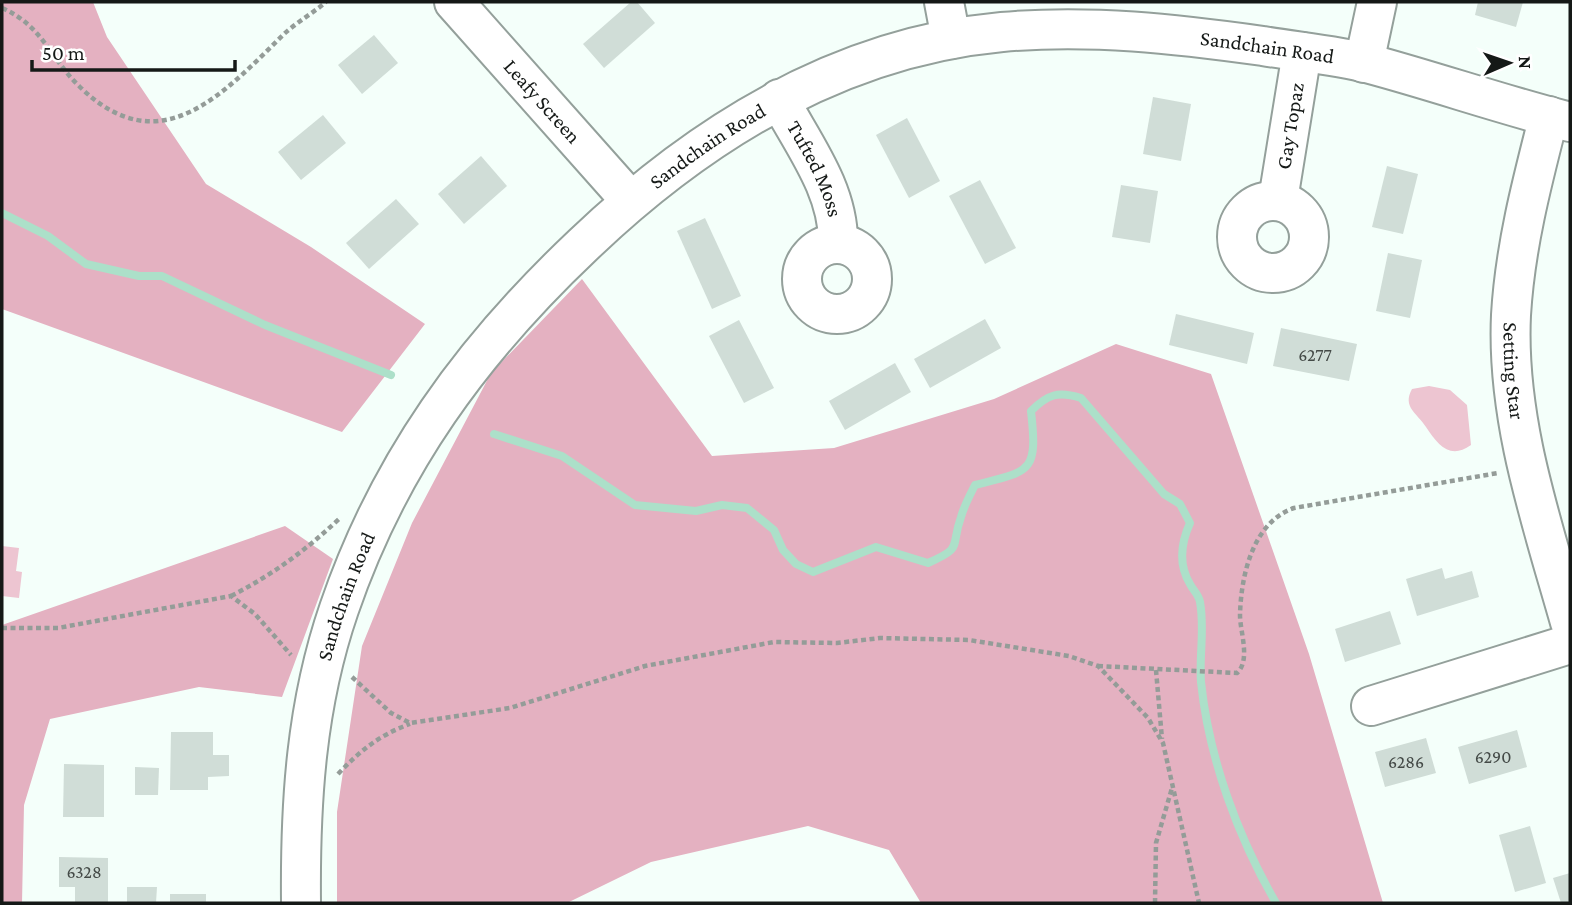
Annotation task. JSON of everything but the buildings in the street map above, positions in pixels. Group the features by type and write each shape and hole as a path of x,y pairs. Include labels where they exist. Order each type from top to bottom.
{"street":[{"name":"Leafy Screen","path":"454,2 630,200"},
{"path":"944,2 951,39"},
{"path":"1364,63 1377,2"},
{"name":"Sandchain Road","path":"301,903 301,794 322,667 361,551 396,477 459,379 527,298 630,200 719,134 779,99 833,74 951,39 1001,32 1116,30 1184,34 1302,52 1364,63 1559,119"},
{"name":"Gay Topaz","path":"1278,200 1302,52"},
{"name":"Tufted Moss","path":"779,99 831,195 838,218 838,243"},
{"name":"Setting Star","path":"1559,119 1524,214 1511,315 1512,371 1527,468 1570,622"},
{"path":"1371,706 1570,644"}],"path":[{"path":"2,8 20,16 62,62 76,83 97,102 130,116 160,122 180,118 222,92 287,31 326,2"},
{"path":"301,794 330,783 360,751 384,733 410,723 510,708 645,666 774,642 837,643 880,638 969,640 1020,646 1097,666 1237,673 1243,667 1240,612 1244,580 1264,528 1278,514 1527,468"},
{"path":"2,628 58,628 231,596 273,574 308,548 340,517"},
{"path":"231,596 273,632 291,655 351,676 391,713 410,723"},
{"path":"1097,666 1148,718 1163,743"},
{"path":"1156,670 1163,743 1199,903"},
{"path":"1155,903 1156,843 1173,786"}],"shaded area":[{"path":"2,2 93,2 107,37 206,184 311,247 425,324 342,432 2,309"},
{"path":"582,279 712,456 834,448 994,399 1116,344 1211,374 1309,654 1383,903 921,903 889,850 808,826 651,862 567,903 337,903 337,812 362,646 412,523 491,373"},
{"path":"1429,386 1450,390 1467,405 1471,445 1457,451 1445,448 1435,440 1412,410 1409,395 1412,389"},
{"path":"285,526 333,559 282,697 199,687 50,719 24,805 22,903 2,903 2,625"},
{"path":"2,546 19,548 16,571 22,572 19,598 2,596"}],"waterway":[{"path":"2,213 48,236 86,264 139,276 162,276 265,325 391,375"},
{"path":"494,434 562,456 635,505 696,511 722,505 747,508 774,530 783,550 796,564 813,572 876,547 928,563 947,553 954,546 962,513 975,485 1019,472 1027,466 1033,447 1031,411 1054,395 1081,398 1164,494 1180,504 1190,523 1183,546 1182,561 1186,576 1200,602 1201,682 1211,740 1227,797 1249,851 1276,903"}]}
